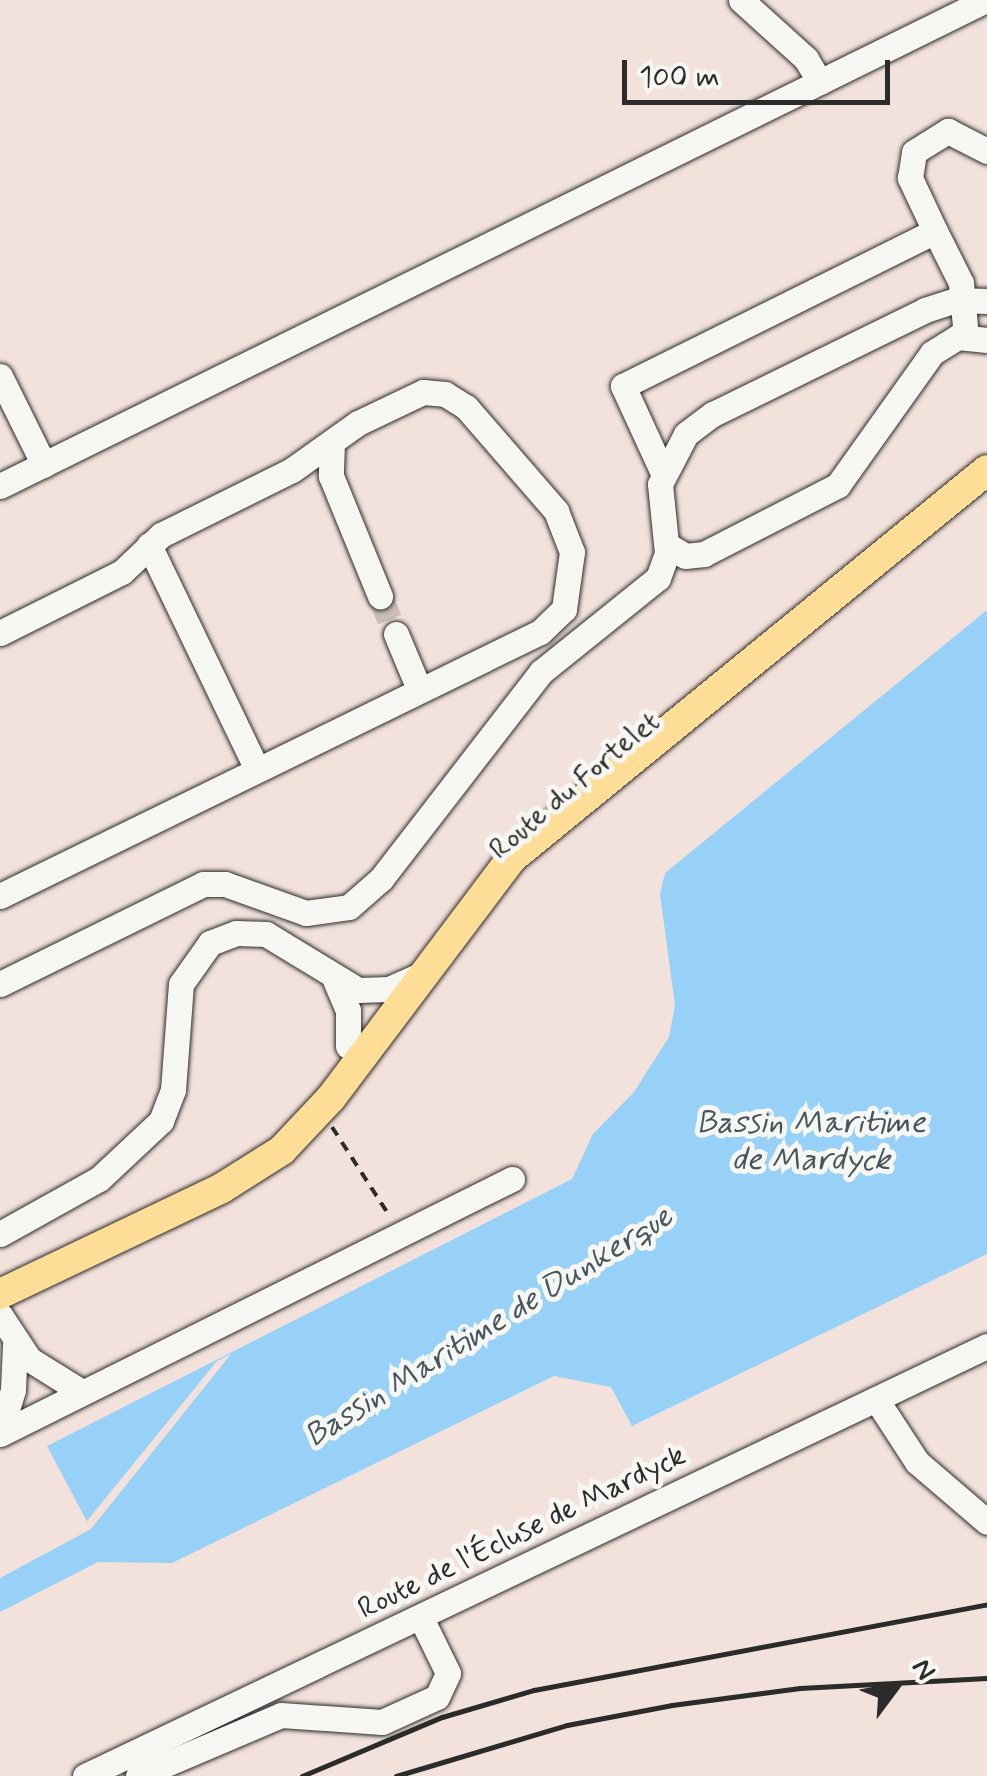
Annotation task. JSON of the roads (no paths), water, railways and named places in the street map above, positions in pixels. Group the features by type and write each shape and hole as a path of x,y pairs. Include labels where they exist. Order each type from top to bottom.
{"main road":[{"name":"Route du Fortelet","path":"170,1212 276,1135 348,1046 470,878 509,837 987,448"},
{"name":"Route du Fortelet","path":"0,1294 260,1166 319,1112 494,878 532,840 987,470"}],"street":[{"path":"741,0 806,59 820,82"},
{"path":"0,486 986,0"},
{"path":"667,545 686,556 704,554 838,485 932,353 976,338 976,300 935,231 910,178 914,152 948,131 987,151"},
{"path":"0,984 202,884 225,884 306,913 349,907 381,879 541,672 654,583 667,545 663,473 623,386 935,231"},
{"path":"663,473 686,434 713,414 924,310 976,300"},
{"path":"0,376 44,464"},
{"path":"0,634 128,568 149,545 406,398 445,394 466,408 552,506 569,537 568,591 554,622 0,896"},
{"path":"332,442 331,476 380,596"},
{"path":"149,545 257,769"},
{"path":"396,634 420,689"},
{"path":"0,1234 100,1179 162,1121 173,1090 181,984 210,943 236,933 266,934 334,980 358,990 388,990 420,976"},
{"path":"334,980 348,1010 348,1046"},
{"path":"0,1433 512,1179"},
{"path":"0,1316 15,1344 36,1366 82,1392"},
{"path":"0,1433 13,1390 15,1344"},
{"name":"Route de l'Écluse de Mardyck","path":"85,1776 987,1346"},
{"path":"876,1399 917,1462 987,1522"},
{"path":"138,1776 280,1715 382,1722 436,1698 448,1673 422,1618"}],"water":[{"name":"Bassin Maritime de Mardyck","path":"987,610 987,1254 632,1426 611,1387 554,1376 172,1563 98,1562 0,1612 0,1578 91,1529 47,1446 572,1179 593,1134 634,1092 669,1037 675,1005 660,894 665,873"}],"tunnel":[{"path":"380,596 396,634"}],"railway":[{"path":"302,1776 442,1717 534,1690 987,1604"},
{"path":"396,1776 567,1725 672,1705 800,1688 987,1678"}],"water label":[{"name":"Bassin Maritime de Dunkerque","path":"489,1327"}]}
